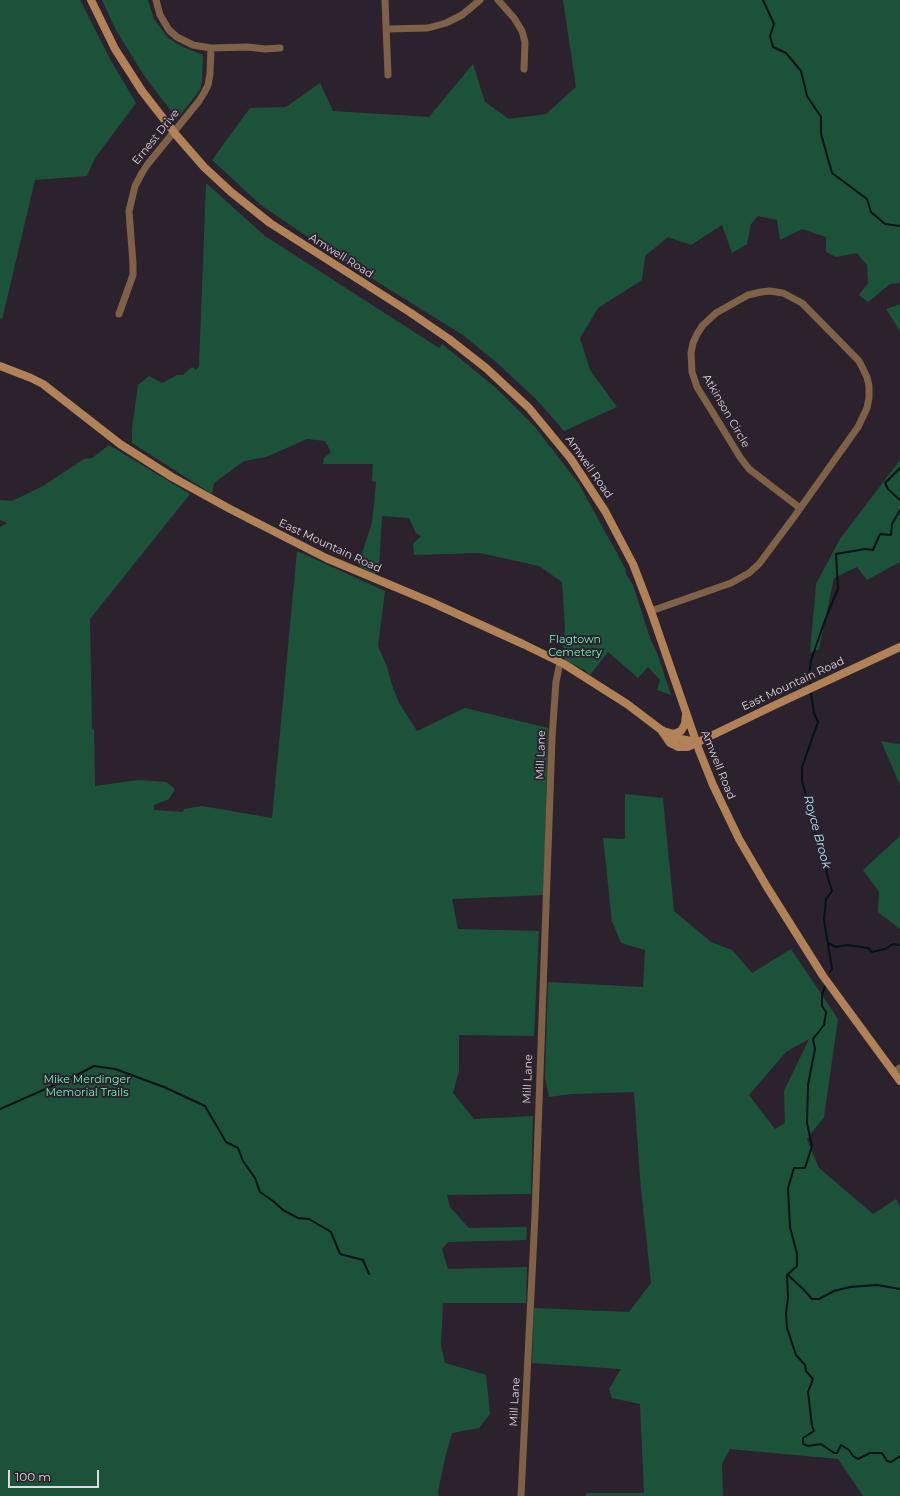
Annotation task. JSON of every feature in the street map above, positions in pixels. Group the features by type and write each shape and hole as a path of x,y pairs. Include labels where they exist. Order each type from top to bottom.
{"main road":[{"name":"Amwell Road","path":"91,0 115,49 130,74 152,106 204,166 247,206 276,227 449,339 486,368 529,408 571,459 605,511 633,564 651,611 696,742 722,805 752,863 823,976 897,1070 900,1081"},
{"name":"East Mountain Road","path":"0,366 32,378 43,384 120,444 172,477 250,521 326,558 475,622 560,662 627,704 664,731 670,743 678,747 688,747 900,648"},
{"path":"664,731 674,734 681,731 685,724 686,712"}],"street":[{"path":"156,0 160,15 164,22 176,36 193,45 210,48 280,48"},
{"path":"386,0 388,75"},
{"path":"387,29 428,28 446,23 462,15 480,0"},
{"path":"498,0 514,18 522,31 525,42 524,69"},
{"name":"Ernest Drive","path":"119,314 133,275 129,219 132,195 142,173 200,101 208,85 210,74 210,48"},
{"name":"Atkinson Circle","path":"651,611 723,586 749,573 765,557 858,427 867,408 869,386 863,369 858,361 802,303 783,293 770,291 761,292 748,295 716,313 703,325 693,343 691,353 692,372 701,393 740,457 749,468 800,508"},
{"name":"Mill Lane","path":"521,1496 535,1215 552,738 556,682 560,662"}],"green space":[{"path":"0,0 80,0 110,59 136,103 95,158 87,176 35,180 2,320 0,318"},
{"path":"102,0 148,0 154,19 168,38 183,47 203,55 202,81 200,90 177,119 143,74 116,30"},
{"path":"563,0 900,0 900,283 890,284 868,302 859,295 868,283 867,265 857,253 836,257 826,252 826,237 802,229 780,240 777,220 758,216 751,224 747,244 732,253 722,225 691,245 668,237 645,256 642,280 598,308 580,338 590,370 617,407 564,431 537,400 496,362 463,335 334,255 261,205 212,160 250,108 286,107 320,83 333,111 429,117 473,64 485,102 509,119 546,114 576,87"},
{"name":"Flagtown Cemetery","path":"206,183 265,236 439,348 442,344 496,388 535,427 579,484 625,568 626,574 633,585 650,638 657,653 671,695 657,690 660,680 648,667 638,678 608,652 590,675 585,670 565,660 563,652 565,628 562,582 539,566 480,553 414,555 413,544 421,536 416,533 409,518 382,516 379,569 375,574 360,567 361,556 372,523 376,482 372,481 373,464 323,464 324,458 331,452 325,441 307,439 266,457 244,461 214,483 212,494 132,443 132,428 138,385 149,376 162,383 177,375 183,375 192,367 196,370 199,366"},
{"path":"900,304 900,331 886,309"},
{"name":"Mike Merdinger Memorial Trails","path":"109,445 190,494 90,619 92,729 94,730 95,786 138,780 166,782 175,789 169,799 154,805 154,810 183,812 184,809 202,806 272,818 297,551 385,591 378,646 399,703 417,731 465,708 548,728 544,895 452,899 458,929 539,931 534,1036 459,1035 459,1071 453,1093 474,1119 533,1116 531,1194 447,1195 450,1207 469,1228 527,1227 526,1240 448,1242 442,1249 448,1269 527,1267 526,1303 443,1303 441,1345 445,1363 486,1375 490,1414 479,1428 452,1433 445,1458 438,1492 439,1496 0,1496 0,527 7,523 0,520 0,500 12,501 43,486 84,459 92,458"},
{"path":"900,460 900,562 867,580 857,567 834,578 819,649 810,653 816,584 840,539"},
{"path":"881,741 897,744 900,743 900,785"},
{"path":"625,794 663,798 674,911 711,942 732,950 752,973 791,949 838,1019 824,1117 807,1139 819,1168 873,1214 896,1199 900,1207 900,1496 863,1496 838,1459 730,1449 722,1464 723,1496 585,1496 587,1493 644,1493 640,1404 612,1398 609,1389 621,1369 532,1363 534,1308 629,1312 651,1283 640,1178 634,1092 572,1094 549,1097 545,1078 548,982 643,987 645,950 621,943 612,921 603,838 625,839","holes":["809,1039 784,1091 785,1123 775,1129 749,1095 786,1052"]},
{"path":"900,836 900,929 878,912 879,892 863,870"}],"waterway":[{"name":"Royce Brook","path":"763,0 774,24 770,36 773,47 786,53 801,71 807,96 821,117 821,134 832,173 867,199 871,212 885,224 900,226"},
{"name":"Royce Brook","path":"900,468 885,483 888,489 900,500"},
{"name":"Royce Brook","path":"810,683 809,677 811,660 838,589 836,554 865,549 873,550 880,534 891,535 892,524 900,510"},
{"name":"Royce Brook","path":"811,693 814,713 818,722 802,767 802,781 806,795 814,812 814,832 823,848 827,874 832,891 826,899 824,920 832,969 830,972"},
{"path":"828,943 836,947 847,945 868,948 872,952 885,949 893,944 900,945"},
{"path":"825,986 822,995 822,1006 826,1012 824,1025 813,1039 815,1049 808,1085 807,1123 812,1146 805,1168 794,1168 788,1188 790,1227 797,1254 797,1266 787,1275 787,1328 796,1355 805,1365 806,1371 813,1379 808,1392 812,1426 814,1431 803,1438 803,1444 808,1446 821,1444 834,1453 837,1453 841,1445 849,1450 853,1456 858,1459 870,1453 882,1453 887,1461 891,1462 900,1456"},
{"path":"0,1109 94,1066 115,1069 164,1087 205,1106 226,1142 238,1148 243,1161 255,1178 260,1192 283,1210 298,1218 309,1219 331,1232 340,1254 363,1260 369,1274"},
{"path":"788,1275 812,1299 819,1299 834,1291 850,1287 877,1285 900,1289"}]}
